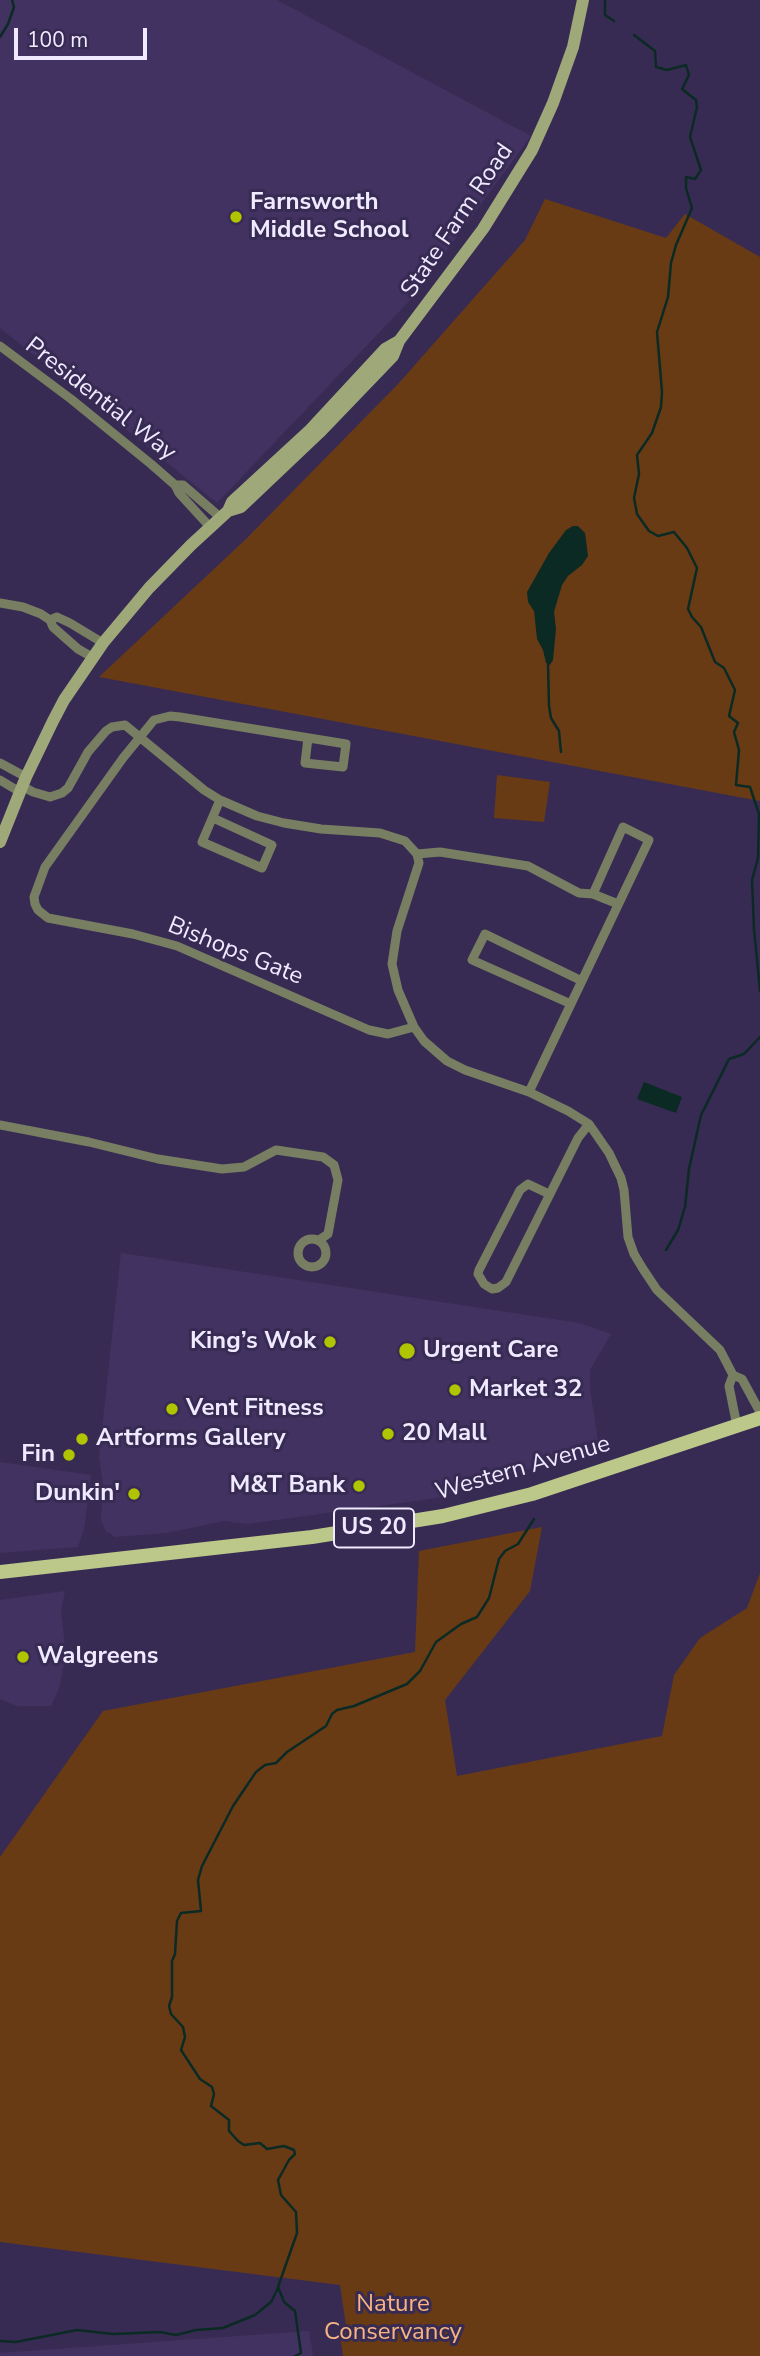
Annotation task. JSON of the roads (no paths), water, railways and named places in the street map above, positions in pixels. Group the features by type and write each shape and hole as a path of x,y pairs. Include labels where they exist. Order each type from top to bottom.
{"main road":[{"name":"State Farm Road","path":"0,842 22,785 64,700 103,643 149,588 210,527 224,514 241,507 319,433 393,355 399,341 483,229 532,150 566,71 583,0"},
{"name":"Western Avenue","path":"0,1572 312,1536 443,1516 532,1494 760,1418"}],"street":[{"name":"Presidential Way","path":"0,346 71,398 175,485 210,527"},
{"name":"Presidential Way","path":"175,485 183,485 224,514"},
{"path":"0,603 23,607 50,620 53,627 78,649 92,657"},
{"path":"50,620 57,617 103,643"},
{"path":"140,736 154,720 170,716 346,744 343,767 305,763 308,738"},
{"path":"0,780 22,785 43,796 57,796 68,788 88,752 106,731 125,725 220,800 257,816 284,823 394,835 405,841 417,853 419,863 397,931 393,954 398,990 414,1027 424,1041 447,1061 529,1092 568,1111 589,1125 609,1153 621,1178 628,1237 634,1254 657,1290 720,1350 733,1375 742,1379 760,1412"},
{"name":"Bishops Gate","path":"140,736 45,867 34,897 38,910 48,918 133,934 177,946 369,1030 388,1034 414,1027"},
{"path":"0,763 22,785"},
{"path":"213,818 272,845 262,868 202,842 220,800"},
{"path":"529,1092 649,840 623,827 593,894"},
{"path":"417,853 440,852 528,866 579,893 593,894 618,904"},
{"path":"571,1003 472,960 485,934 582,981"},
{"path":"0,1125 89,1142 158,1159 222,1169 244,1167 276,1150 323,1157 334,1165 338,1180 328,1234 319,1240"},
{"path":"549,1194 528,1184 520,1190 479,1269 478,1274 484,1284 492,1289 506,1282 578,1138 589,1125"},
{"path":"733,1375 729,1386 737,1426"}],"waterway":[{"path":"0,37 14,7 12,0"},
{"path":"605,0 605,15 614,21"},
{"path":"634,35 655,51 656,67 667,70 686,65 689,75 682,89 696,100 697,107 690,137 701,170 695,179 686,177 692,208 676,245 671,263 668,297 657,332 661,407 652,433 637,455 639,474 634,498 637,514 649,531 658,536 674,532 687,548 697,568 688,609 701,627 715,662 724,668 735,690 729,716 738,723 734,732 739,750 736,785 750,787 759,814 758,858 752,880 760,991"},
{"path":"548,663 549,706 551,718 559,731 561,752"},
{"path":"666,1250 678,1230 685,1207 689,1169 701,1115 729,1059 744,1054 760,1037"},
{"path":"295,2356 301,2353 295,2311 284,2302 278,2287 297,2233 296,2212 281,2195 278,2180 295,2154 294,2150 284,2146 267,2149 260,2143 244,2145 238,2141 229,2131 229,2120 211,2106 214,2094 212,2087 200,2079 181,2050 185,2037 183,2027 171,2014 169,2006 172,1997 172,1961 175,1954 177,1921 181,1913 201,1911 198,1880 202,1866 233,1806 256,1772 265,1765 276,1763 287,1752 326,1726 337,1710 354,1706 407,1684 420,1671 436,1642 461,1624 477,1617 489,1598 499,1559 505,1551 518,1544 534,1519"},
{"path":"0,2341 16,2342 77,2330 113,2334 160,2332 176,2335 223,2328 255,2315 271,2302 278,2288"}],"place":[{"name":"Farnsworth Middle School","path":"236,217"},
{"name":"King’s Wok","path":"330,1342"},
{"name":"Urgent Care","path":"407,1351"},
{"name":"Market 32","path":"455,1390"},
{"name":"Vent Fitness","path":"172,1409"},
{"name":"20 Mall","path":"388,1434"},
{"name":"Artforms Gallery","path":"82,1439"},
{"name":"Fin","path":"69,1455"},
{"name":"M&T Bank","path":"359,1486"},
{"name":"Dunkin'","path":"134,1494"},
{"name":"Walgreens","path":"23,1657"}],"park label":[{"name":"Nature Conservancy","path":"393,2319"}]}
